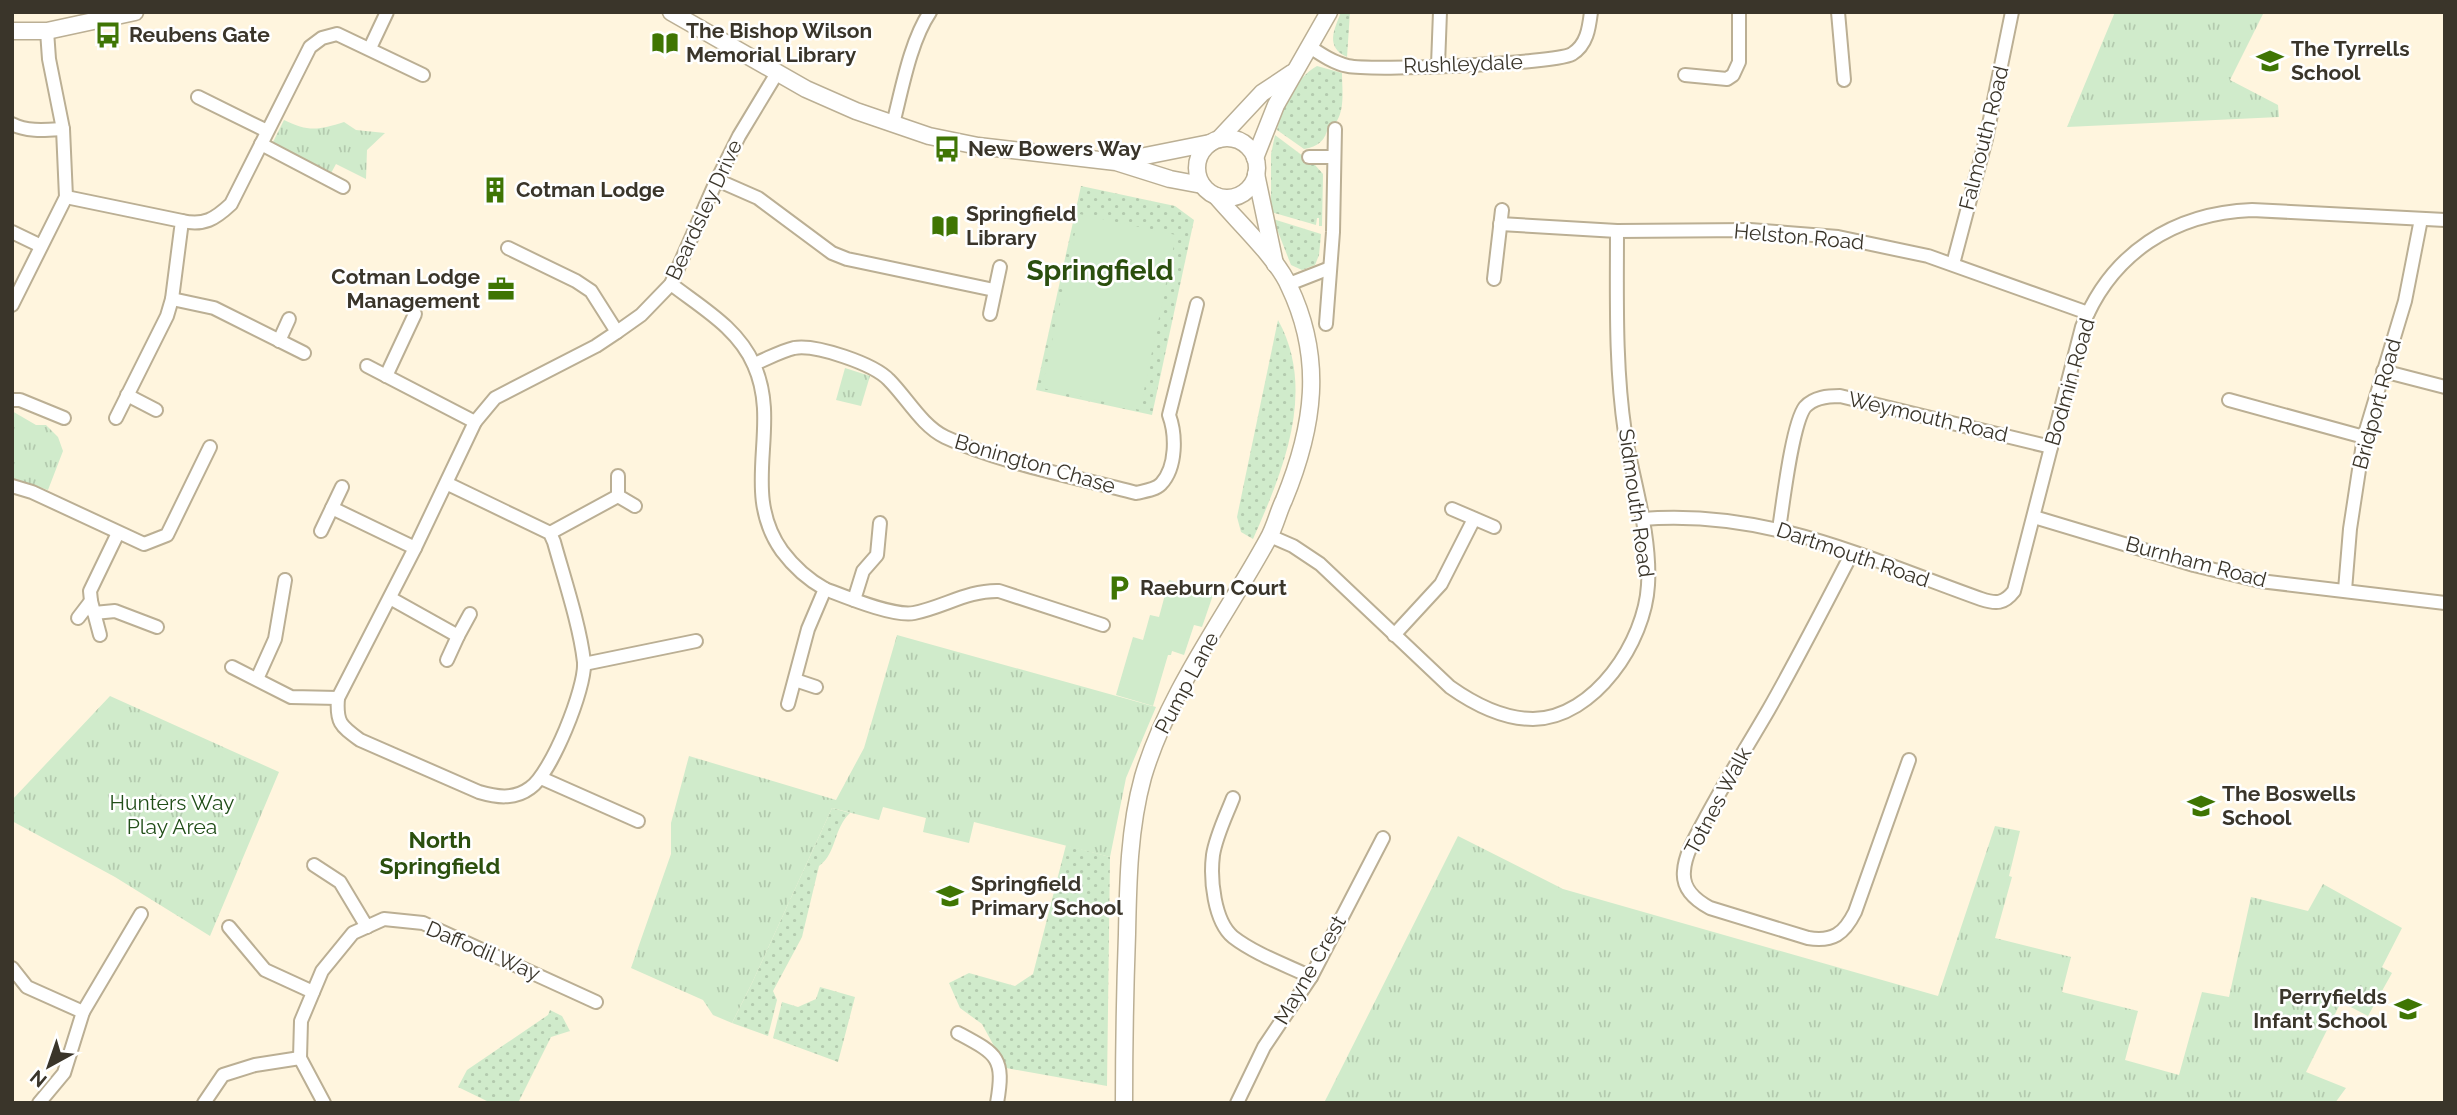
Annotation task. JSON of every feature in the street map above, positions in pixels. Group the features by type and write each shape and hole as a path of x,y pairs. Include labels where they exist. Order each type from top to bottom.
{"street":[{"path":"12,31 47,31 135,12"},
{"path":"370,48 387,12"},
{"path":"671,12 777,73 840,104 929,136 978,146 1116,162 1202,186"},
{"path":"893,124 909,59 921,26 930,12"},
{"path":"1216,196 1232,198 1248,190 1276,105 1329,12"},
{"path":"1438,65 1440,12"},
{"name":"Rushleydale","path":"1310,47 1334,61 1363,68 1515,63 1563,58 1581,46 1587,36 1591,12"},
{"path":"1685,75 1727,79 1733,75 1739,62 1739,12"},
{"path":"1838,12 1844,80"},
{"name":"Falmouth Road","path":"1953,264 1986,139 2012,12"},
{"path":"12,305 66,197 62,129 47,31"},
{"path":"66,197 197,225 216,218 231,204 310,47 322,38 337,34 423,75"},
{"path":"1202,186 1196,168 1200,154 1262,93 1295,71"},
{"name":"Beardsley Drive","path":"338,698 415,548 475,422 495,398 596,346 617,332 641,315 671,284 739,136 777,73"},
{"path":"198,97 267,131"},
{"path":"12,124 19,128 62,129"},
{"path":"1326,324 1335,129"},
{"path":"1116,162 1214,141 1238,140 1248,146 1256,166"},
{"path":"261,144 343,187"},
{"path":"1309,156 1334,157"},
{"name":"Pump Lane","path":"1256,166 1275,264"},
{"path":"717,180 758,198 832,253 847,259 994,290"},
{"name":"Pump Lane","path":"1124,1103 1130,866 1133,825 1142,784 1161,727 1270,536 1307,429 1311,402 1310,351 1289,284 1216,196 1202,186"},
{"path":"1494,279 1502,210"},
{"name":"Bodmin Road","path":"2014,591 2076,349 2088,313 2115,271 2136,250 2174,228 2211,214 2252,210 2445,220"},
{"name":"Bridport Road","path":"2344,590 2364,437 2405,301 2421,219"},
{"path":"116,418 167,316 172,299 182,221"},
{"name":"Helston Road","path":"1500,224 1617,231 1793,232 1882,246 1953,264 2088,313"},
{"name":"Sidmouth Road","path":"1270,536 1293,546 1320,564 1450,687 1474,703 1515,717 1546,718 1560,714 1588,696 1609,677 1638,631 1646,606 1648,586 1649,565 1625,432 1618,366 1617,231"},
{"path":"12,232 41,246"},
{"path":"508,248 591,291 617,332"},
{"path":"990,314 1000,267"},
{"path":"1289,284 1330,268"},
{"path":"671,284 737,335 754,364 763,389 765,415 761,483 764,515 775,541 790,563 810,581 854,600 911,614 968,595 999,591 1103,625"},
{"path":"172,299 214,308 304,354"},
{"name":"Bonington Chase","path":"754,364 796,348 820,350 860,363 887,377 925,421 941,435 971,449 1136,493 1161,485 1170,468 1175,430 1169,415 1197,304"},
{"path":"386,376 415,314"},
{"path":"279,341 289,319"},
{"path":"367,366 475,422"},
{"path":"2383,371 2445,387"},
{"path":"127,395 156,410"},
{"name":"Weymouth Road","path":"1779,529 1799,417 1810,402 1821,397 1840,396 2052,447"},
{"path":"12,400 20,400 64,418"},
{"path":"2229,400 2364,437"},
{"path":"12,486 32,492 144,544 166,536 210,447"},
{"path":"618,476 618,496"},
{"path":"232,667 291,697 338,698 337,717 345,729 360,740 479,792 499,797 517,795 530,789 550,763 580,693 584,664 554,542 550,533 446,483"},
{"path":"321,531 342,487"},
{"path":"550,533 618,496"},
{"path":"618,496 635,506"},
{"path":"332,508 415,548"},
{"path":"1452,509 1494,527"},
{"name":"Burnham Road","path":"2034,517 2217,572 2260,581 2445,603"},
{"name":"Dartmouth Road","path":"1642,519 1706,518 1779,529 1991,602 2001,603 2014,591"},
{"path":"1394,635 1441,584 1474,519"},
{"path":"854,600 863,571 877,555 880,523"},
{"path":"100,635 90,591 118,533"},
{"name":"Totnes Walk","path":"1852,553 1801,653 1696,836 1684,870 1690,893 1710,908 1808,938 1822,940 1836,937 1848,926 1856,912 1909,760"},
{"path":"257,680 275,639 285,580"},
{"path":"789,704 808,629 825,589"},
{"path":"390,598 458,636"},
{"path":"78,618 92,607 115,611 157,627"},
{"path":"447,660 470,614"},
{"path":"584,664 696,641"},
{"path":"795,680 816,687"},
{"path":"541,778 638,821"},
{"path":"1233,799 1213,855 1217,910 1221,921 1228,932 1243,943 1311,977"},
{"name":"Mayne Crest","path":"1237,1103 1264,1047 1311,977 1383,838"},
{"path":"314,865 340,882 367,927"},
{"path":"38,1103 64,1073 83,1012 141,914"},
{"name":"Daffodil Way","path":"324,1103 300,1058 301,1021 322,971 353,933 384,919 423,923 596,1002"},
{"path":"229,927 265,970 313,992"},
{"path":"12,968 27,987 83,1012"},
{"path":"958,1033 986,1047 994,1056 1002,1076 997,1103"},
{"path":"204,1103 223,1075 255,1065 300,1058"}],"green space":[{"path":"1341,12 1350,12 1347,57 1336,48 1333,38"},
{"path":"2115,12 2264,12 2230,80 2278,105 2279,117 2067,127"},
{"path":"1317,66 1342,73 1342,108 1337,121 1333,126 1328,126 1320,142 1304,149 1277,130 1286,103 1296,85"},
{"path":"284,120 314,128 344,122 356,130 385,133 367,150 366,179 336,164 330,175 271,146"},
{"path":"1275,135 1323,174 1322,226 1319,226 1319,218 1316,225 1271,212 1271,154"},
{"path":"1081,186 1175,206 1194,220 1152,415 1036,390"},
{"path":"1079,214 1176,235 1140,410 1042,388"},
{"path":"1273,219 1321,234 1315,265 1302,270 1291,265"},
{"path":"1278,320 1289,347 1295,375 1295,403 1284,459 1253,539 1241,532 1237,517"},
{"path":"845,368 870,376 861,406 836,400"},
{"path":"12,411 36,425 46,425 58,437 63,451 48,490 12,478"},
{"path":"1169,580 1213,595 1202,627 1194,625 1184,655 1172,651 1171,655 1168,655 1153,706 1116,695 1133,637 1143,640 1150,615 1159,617"},
{"path":"897,635 1156,707 1126,778 1110,857 974,822 969,843 923,832 926,818 883,807 879,820 832,808 732,1023 713,1015 703,1000 631,968 671,854 671,823 689,756 836,800 864,748"},
{"name":"Hunters Way Play Area","path":"110,696 279,772 210,936 115,877 12,821 12,800"},
{"path":"832,808 850,813 825,861 819,866 802,937 773,991 777,1000 768,1036 732,1023 752,983"},
{"path":"1995,826 2020,831 2009,876 2012,877 1995,938 2071,957 2062,992 2138,1011 2125,1060 2179,1075 2202,992 2229,997 2251,897 2308,911 2323,884 2402,928 2382,967 2392,973 2368,1016 2341,1002 2306,1072 2346,1088 2335,1103 1324,1103 1458,836 1563,889 1938,996"},
{"path":"1066,845 1110,857 1107,1086 1006,1068 982,1024 960,1008 949,983 969,973 1015,986 1033,974"},
{"path":"820,987 855,997 838,1062 773,1038 782,1002 798,1007 816,999"},
{"path":"550,1010 562,1016 570,1031 551,1037 518,1103 491,1103 458,1087 467,1070 548,1015"}],"place":[{"name":"Reubens Gate","path":"108,35"},
{"name":"The Bishop Wilson Memorial Library","path":"665,43"},
{"name":"The Tyrrells School","path":"2270,61"},
{"name":"New Bowers Way","path":"947,149"},
{"name":"Cotman Lodge","path":"495,190"},
{"name":"Springfield Library","path":"945,226"},
{"name":"Cotman Lodge Management","path":"501,289"},
{"name":"Raeburn Court","path":"1119,588"},
{"name":"The Boswells School","path":"2201,806"},
{"name":"Springfield Primary School","path":"950,896"},
{"name":"Perryfields Infant School","path":"2408,1009"}],"district":[{"name":"Springfield","path":"1100,270"},
{"name":"North Springfield","path":"440,853"}]}
